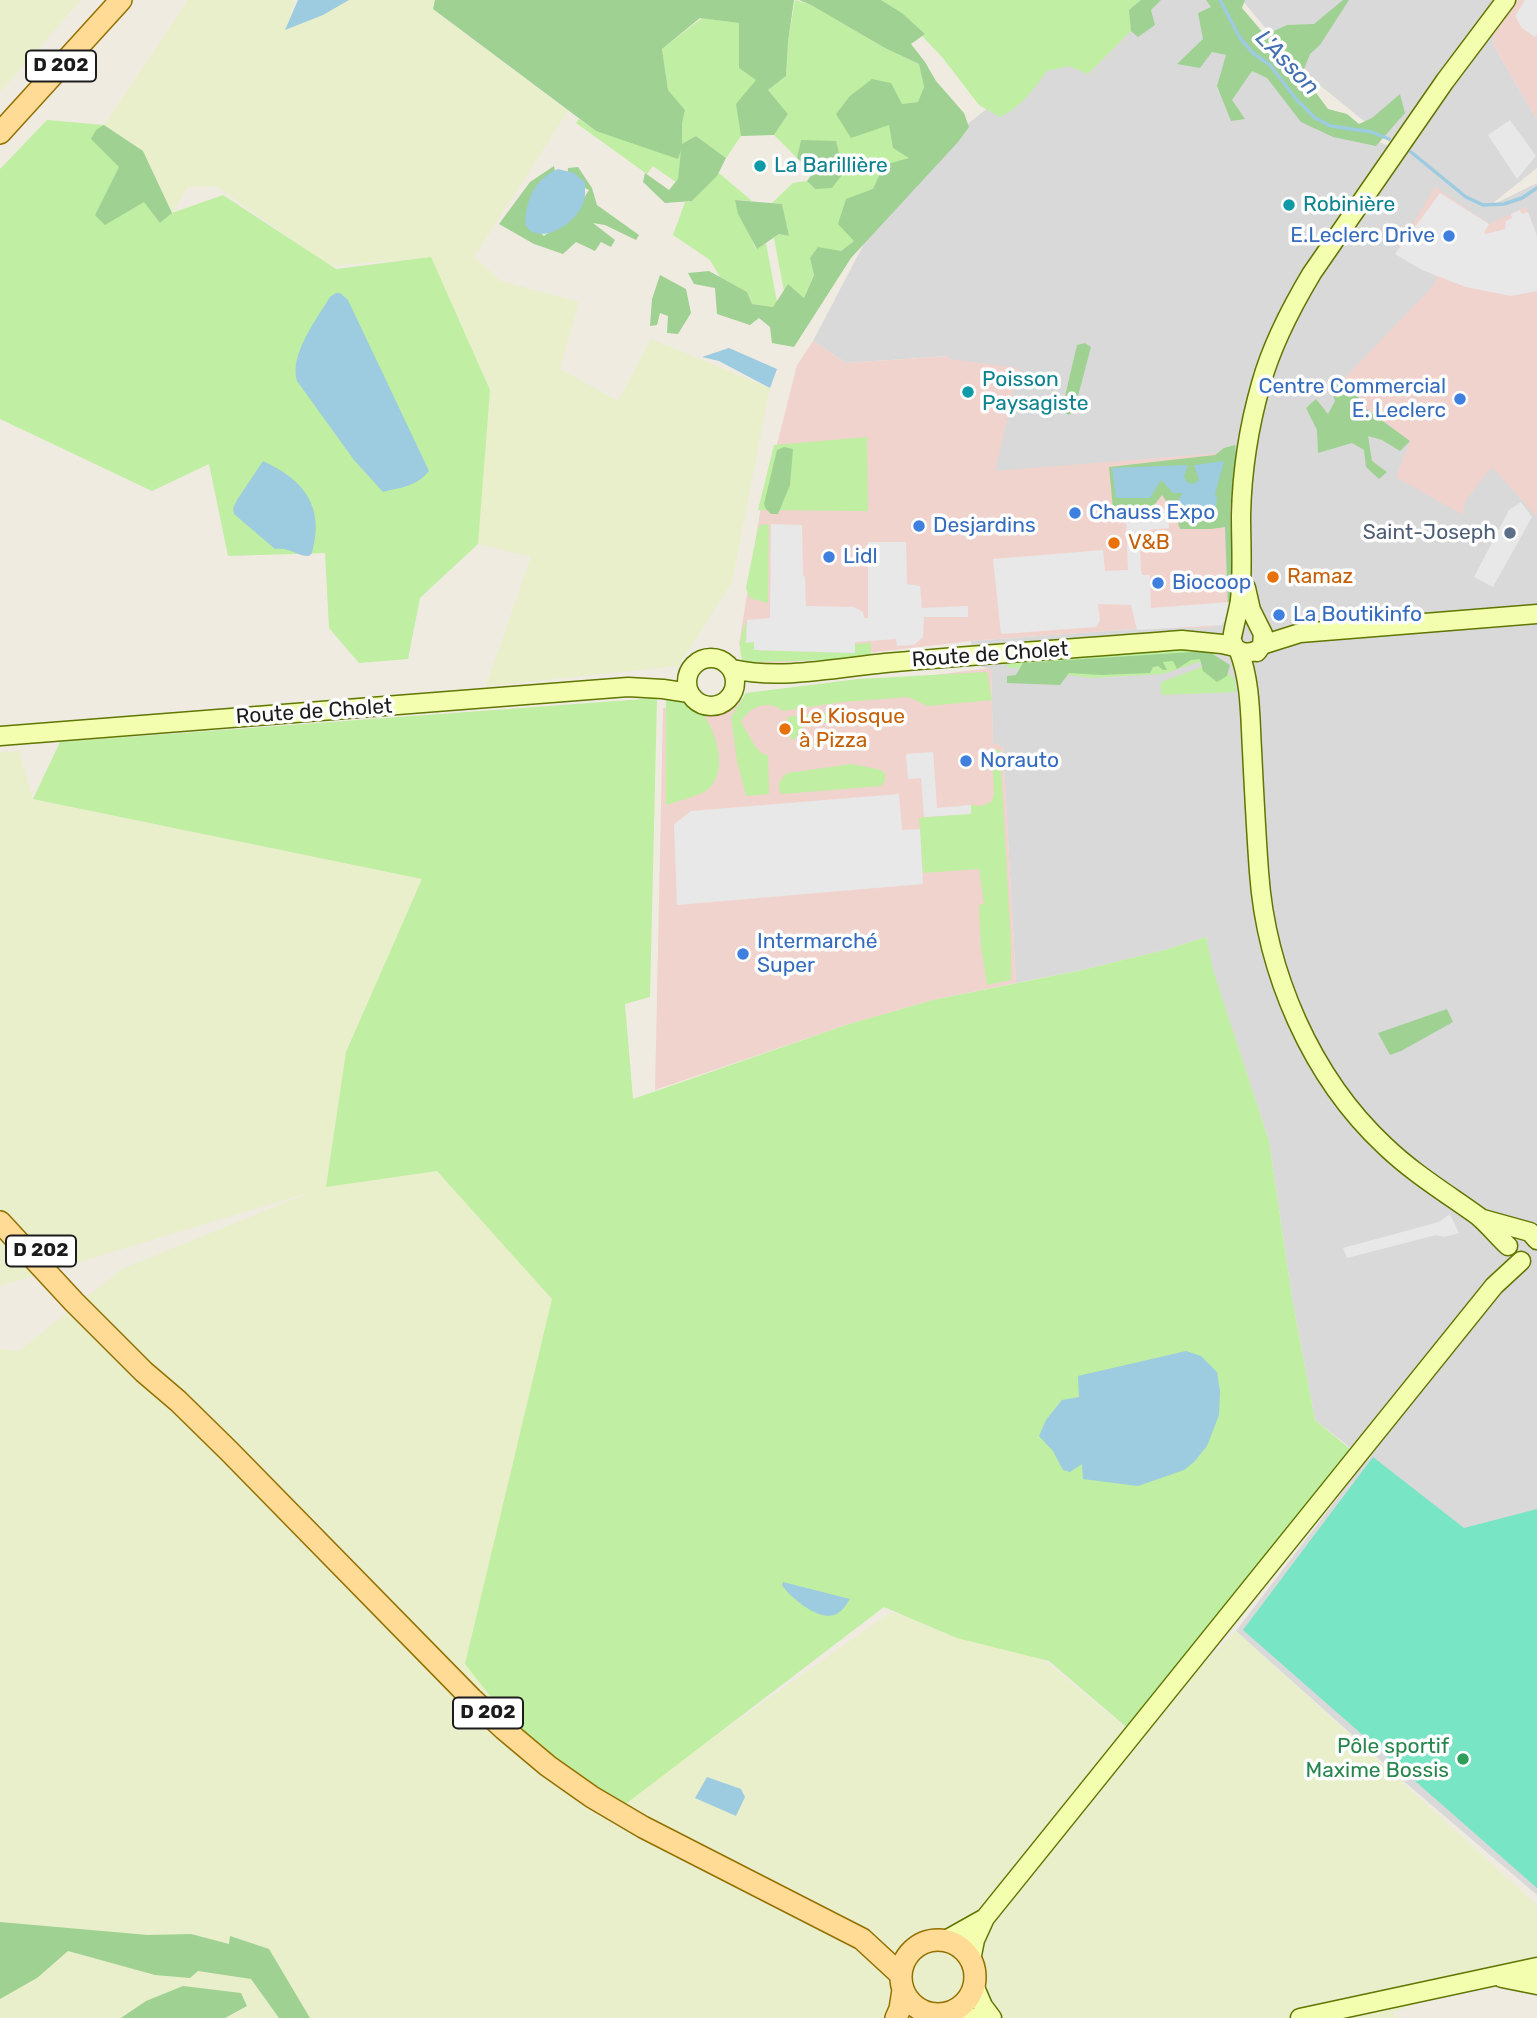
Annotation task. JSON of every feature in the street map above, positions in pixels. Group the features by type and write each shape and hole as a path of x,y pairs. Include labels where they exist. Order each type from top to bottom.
{"main road":[{"name":"D 202","path":"0,133 121,0"},
{"path":"1506,0 1445,81 1312,273 1276,341 1249,434 1241,511 1242,575 1231,638 1242,660 1250,697 1259,876 1272,948 1296,1018 1325,1072 1376,1138 1408,1167 1479,1218 1524,1255"},
{"path":"1242,575 1251,610 1264,635 1250,697"},
{"path":"1235,627 1244,621 1300,633 1537,614"},
{"name":"Route de Cholet","path":"1182,640 1235,627"},
{"path":"1237,649 1248,653 1300,633"},
{"name":"Route de Cholet","path":"734,691 798,673 898,662 1182,640 1222,644 1237,649"},
{"path":"721,660 732,669 734,691 724,703 710,706 697,702 690,693 687,682 690,671 700,661 721,660"},
{"name":"Route de Cholet","path":"732,669 798,673"},
{"name":"Route de Cholet","path":"628,687 690,671"},
{"name":"Route de Cholet","path":"0,736 628,687 663,688 690,693"},
{"name":"D 202","path":"0,1214 38,1247 155,1369 178,1401"},
{"path":"1479,1218 1529,1231"},
{"name":"D 202","path":"0,1222 91,1320 178,1401 472,1699 548,1766 643,1827 862,1939 917,1947"},
{"path":"1524,1255 1512,1234 1529,1231"},
{"path":"971,1960 975,1940 985,1918 1494,1286 1524,1255"},
{"path":"944,1941 985,1918"},
{"name":"D 202","path":"862,1939 902,1983"},
{"path":"896,2018 905,1961 917,1947 935,1940 955,1944 971,1960 975,1971 972,1993 964,2014 920,2015 908,1999 902,1983"},
{"path":"1300,2018 1537,1967"},
{"path":"1491,1977 1537,1985"},
{"path":"974,1985 983,2006 992,2018"}],"shaded area":[{"path":"1126,0 1226,0 1289,102 1402,152 1300,69 1242,0 1510,0 1492,24 1494,46 1537,120 1537,168 1488,207 1537,183 1537,1895 1407,1784 1236,1631 1368,1458 1357,1456 1315,1420 1292,1298 1269,1141 1213,971 1206,937 1165,950 1016,983 1003,747 993,743 991,669 974,665 971,641 1148,628 995,471 948,356 846,363 813,341 869,234 970,122"},
{"path":"1514,0 1537,0 1537,120 1494,46 1492,25"},
{"path":"1525,0 1537,0 1535,37 1522,28 1515,16"},
{"path":"1510,120 1536,156 1517,179 1488,135"},
{"path":"1435,187 1489,224 1526,207 1537,236 1537,517 1492,467 1465,501 1463,515 1396,477 1410,441 1337,386 1438,278 1396,252"},
{"path":"1440,193 1489,224 1484,233 1486,234 1505,229 1506,221 1512,218 1511,214 1520,210 1522,214 1528,212 1537,236 1537,291 1511,296 1466,287 1422,270 1395,254"},
{"path":"813,341 846,363 949,356 949,359 1019,368 995,471 1234,452 1229,525 1233,607 1220,625 1208,628 1147,628 971,641 757,666 739,645 760,512 797,365"},
{"name":"Saint-Joseph","path":"1521,502 1532,517 1493,587 1474,577 1509,510"},
{"path":"1168,511 1169,528 1139,531 1142,575 1150,575 1151,608 1230,602 1230,613 1222,625 1137,630 1131,605 1098,604 1100,621 1096,627 1001,634 993,559 1103,550 1105,571 1128,570 1126,514"},
{"path":"771,524 802,525 806,606 854,607 863,612 864,618 868,618 868,542 906,542 907,584 920,586 922,608 968,606 968,617 924,617 923,637 914,645 897,646 896,639 855,642 855,653 754,650 754,642 746,643 747,620 770,618"},
{"path":"991,668 993,743 1003,747 1016,983 933,1000 846,1025 655,1090 663,708"},
{"path":"933,752 937,808 971,805 971,814 924,817 921,778 908,779 906,754"},
{"path":"899,794 902,830 920,829 923,884 677,905 674,824 691,811"},
{"path":"1450,1214 1459,1233 1444,1237 1436,1235 1347,1258 1343,1248 1439,1222"}],"green space":[{"path":"0,0 81,0 0,92"},
{"path":"188,0 295,0 286,30 345,0 442,0 440,15 568,111 474,257 501,281 579,302 560,369 618,401 651,339 770,388 732,582 678,666 486,686 531,557 478,544 490,390 431,258 329,266 218,187 188,187 172,213 143,151 104,125"},
{"path":"435,0 794,0 786,76 768,90 788,114 774,135 741,136 736,104 756,80 739,68 739,23 700,18 662,49 668,90 685,110 682,144 696,136 726,158 717,176 692,201 665,203 643,182 645,173 669,190 678,179 681,150 678,159 596,131 433,9"},
{"path":"795,0 811,5 885,48 919,64 924,87 918,102 902,104 889,124 909,158 854,241 841,251 810,258 814,274 804,298 788,284 784,291 774,238 779,234 788,236 782,204 772,203 793,183 807,181 815,189 844,171 801,140 797,158 774,135 788,114 768,90 786,76"},
{"path":"799,0 881,0 902,13 925,34 911,44 936,81 964,113 969,127 851,258 794,347 772,343 770,327 759,318 750,325 717,314 715,288 694,284 688,273 709,271 747,292 752,304 773,307 788,284 804,298 814,275 810,258 818,247 841,251 854,241 838,224 846,199 873,189 884,165 909,158 893,148 889,125 851,138 836,114 850,96 872,79 891,83 902,104 918,102 924,87 919,64"},
{"path":"881,0 1141,0 1129,10 1131,31 1088,74 1069,66 1047,71 1020,103 1000,117 979,105 922,36 925,34 902,13"},
{"path":"1141,0 1161,0 1151,10 1155,25 1138,37 1131,31 1129,10"},
{"path":"1206,0 1245,0 1242,8 1265,35 1287,25 1314,24 1343,0 1349,0 1320,45 1310,54 1302,74 1328,109 1347,114 1359,124 1372,118 1400,94 1405,113 1376,146 1333,137 1301,122 1267,78 1252,71 1232,100 1245,119 1231,121 1217,86 1226,55 1212,52 1200,68 1177,64 1203,39 1198,13 1211,7"},
{"path":"702,18 739,23 739,68 757,80 741,136 726,158 696,136 682,145 685,110 668,90 662,49"},
{"path":"579,119 596,131 682,145 676,182 653,166 647,174 576,123"},
{"path":"47,120 104,125 119,167 160,223 172,213 223,195 336,269 431,257 490,390 478,544 420,598 408,659 359,663 329,628 325,553 228,556 209,464 152,491 0,419 0,169"},
{"path":"104,125 143,151 172,213 160,223 144,202 105,225 95,215 119,167 91,139 96,130"},
{"path":"801,140 836,141 844,172 832,188 815,189 807,181 820,163 806,166 797,158"},
{"path":"554,166 556,177 527,222 544,236 574,214 589,190 567,182 568,168 578,167 592,188 597,205 639,235 636,240 605,225 593,223 615,240 611,247 601,242 595,251 576,242 563,254 534,244 499,224 530,182"},
{"path":"719,173 752,201 735,200 756,249 766,243 777,302 773,307 752,304 747,292 720,277 710,260 673,235 685,202 692,201"},
{"path":"735,200 782,204 789,236 779,234 757,249 738,214"},
{"path":"660,275 686,289 691,313 678,334 667,333 668,316 660,313 657,325 650,326 652,299"},
{"path":"1085,343 1091,347 1074,411 1068,415 1062,409 1077,345"},
{"path":"1337,378 1359,394 1358,403 1410,441 1400,451 1382,440 1368,436 1372,461 1387,472 1379,479 1366,467 1364,450 1352,443 1318,453 1317,430 1306,408 1316,399 1328,414 1335,401 1331,389"},
{"path":"867,437 868,511 758,510 774,445"},
{"path":"1235,445 1230,511 1234,608 1228,611 1225,527 1180,529 1175,514 1162,495 1152,508 1113,509 1109,467 1215,455 1224,448"},
{"path":"784,447 793,449 790,485 778,514 771,514 764,504 777,450"},
{"path":"763,524 769,525 768,603 750,598 746,588 758,528"},
{"path":"747,620 746,642 754,642 754,650 855,653 855,644 871,643 871,659 742,660 741,640"},
{"path":"1195,649 1218,651 1214,657 1163,674 1091,678 1049,669 1010,668 1003,663"},
{"path":"1208,651 1230,665 1227,676 1217,682 1203,671 1200,659 1191,660 1177,669 1173,661 1163,662 1167,670 1158,666 1153,667 1150,673 1069,673 1060,685 1007,683 1007,676 1016,675 1023,663"},
{"path":"1213,663 1234,678 1236,692 1161,695 1161,682"},
{"path":"987,672 992,700 928,706 908,697 842,702 783,711 772,705 754,708 741,722 755,746 762,754 768,755 769,794 746,796 737,761 731,717 746,693 858,679"},
{"path":"666,694 689,702 700,710 711,728 719,762 718,773 707,790 666,805"},
{"path":"657,698 650,997 625,1004 633,1099 846,1025 933,1000 1082,970 1206,937 1214,973 1269,1141 1292,1298 1315,1420 1355,1453 1131,1731 1049,1661 957,1638 884,1607 619,1809 542,1761 465,1664 552,1299 437,1171 326,1187 346,1052 422,879 33,799 60,742"},
{"path":"832,712 836,717 835,721 803,727 795,739 791,740 787,717"},
{"path":"992,750 1000,750 1011,980 987,985 981,947 979,905 984,904 979,869 923,873 919,818 971,813 971,805 981,806 991,802 994,795"},
{"path":"19,751 33,799 422,879 346,1052 326,1187 437,1171 552,1299 465,1665 632,1795 891,1612 1041,1658 1134,1734 1236,1631 1537,1905 1537,1956 1392,2013 1398,2018 0,2018 0,1349 19,1351 122,1269 314,1191 0,1286 0,752"},
{"path":"852,764 881,770 885,774 885,781 881,786 782,794 780,791 780,783 787,773"},
{"path":"1447,1009 1453,1022 1390,1055 1378,1033"},
{"name":"Pôle sportif Maxime Bossis","path":"1373,1457 1464,1528 1537,1509 1537,1888 1243,1630"},
{"path":"0,1922 148,1935 191,1934 229,1944 230,1936 269,1949 310,2018 279,2018 251,1979 198,1971 190,1978 155,1975 68,1951 37,1978 0,1999"},
{"path":"183,1986 241,1993 247,2006 225,2018 121,2018 146,2001"}],"water":[{"path":"298,0 349,0 323,15 285,30"},
{"path":"558,169 574,173 585,182 583,204 569,222 555,231 540,234 533,232 525,225 527,207 533,191 543,178"},
{"path":"336,293 348,300 429,471 408,486 383,492 354,460 297,381 300,349 330,297"},
{"path":"729,348 777,369 770,388 719,361 702,357"},
{"path":"263,461 290,477 308,496 316,521 312,553 309,556 275,549 234,514 233,508 237,500"},
{"path":"1224,461 1215,494 1215,517 1178,520 1176,503 1183,493 1173,493 1161,480 1150,498 1116,498 1112,468 1188,465 1184,477 1188,483 1193,484 1199,480 1194,465"},
{"path":"1186,1351 1201,1356 1217,1372 1220,1391 1219,1415 1207,1446 1194,1462 1184,1470 1138,1486 1083,1479 1082,1464 1070,1472 1063,1470 1053,1451 1039,1436 1046,1420 1062,1400 1079,1397 1078,1376"},
{"path":"783,1582 850,1599 837,1614 827,1616 798,1602 782,1585"},
{"path":"707,1777 741,1789 745,1797 736,1816 695,1798"}],"waterway":[{"name":"L'Asson","path":"1220,0 1240,38 1253,53 1270,65 1296,99 1315,118 1331,126 1372,132 1389,139"},
{"name":"L'Asson","path":"1411,152 1466,197 1483,205 1504,204 1522,198 1537,188"}],"place":[{"name":"La Barillière","path":"760,166"},
{"name":"Robinière","path":"1289,205"},
{"name":"E.Leclerc Drive","path":"1449,236"},
{"name":"Poisson Paysagiste","path":"968,392"},
{"name":"Centre Commercial E. Leclerc","path":"1460,399"},
{"name":"Chauss Expo","path":"1075,513"},
{"name":"Desjardins","path":"919,526"},
{"name":"Saint-Joseph","path":"1510,533"},
{"name":"V&B","path":"1114,543"},
{"name":"Lidl","path":"829,557"},
{"name":"Ramaz","path":"1273,577"},
{"name":"Biocoop","path":"1158,583"},
{"name":"La Boutikinfo","path":"1279,615"},
{"name":"Le Kiosque à Pizza","path":"785,729"},
{"name":"Norauto","path":"966,761"},
{"name":"Intermarché Super","path":"743,954"},
{"name":"Pôle sportif Maxime Bossis","path":"1463,1759"}]}
